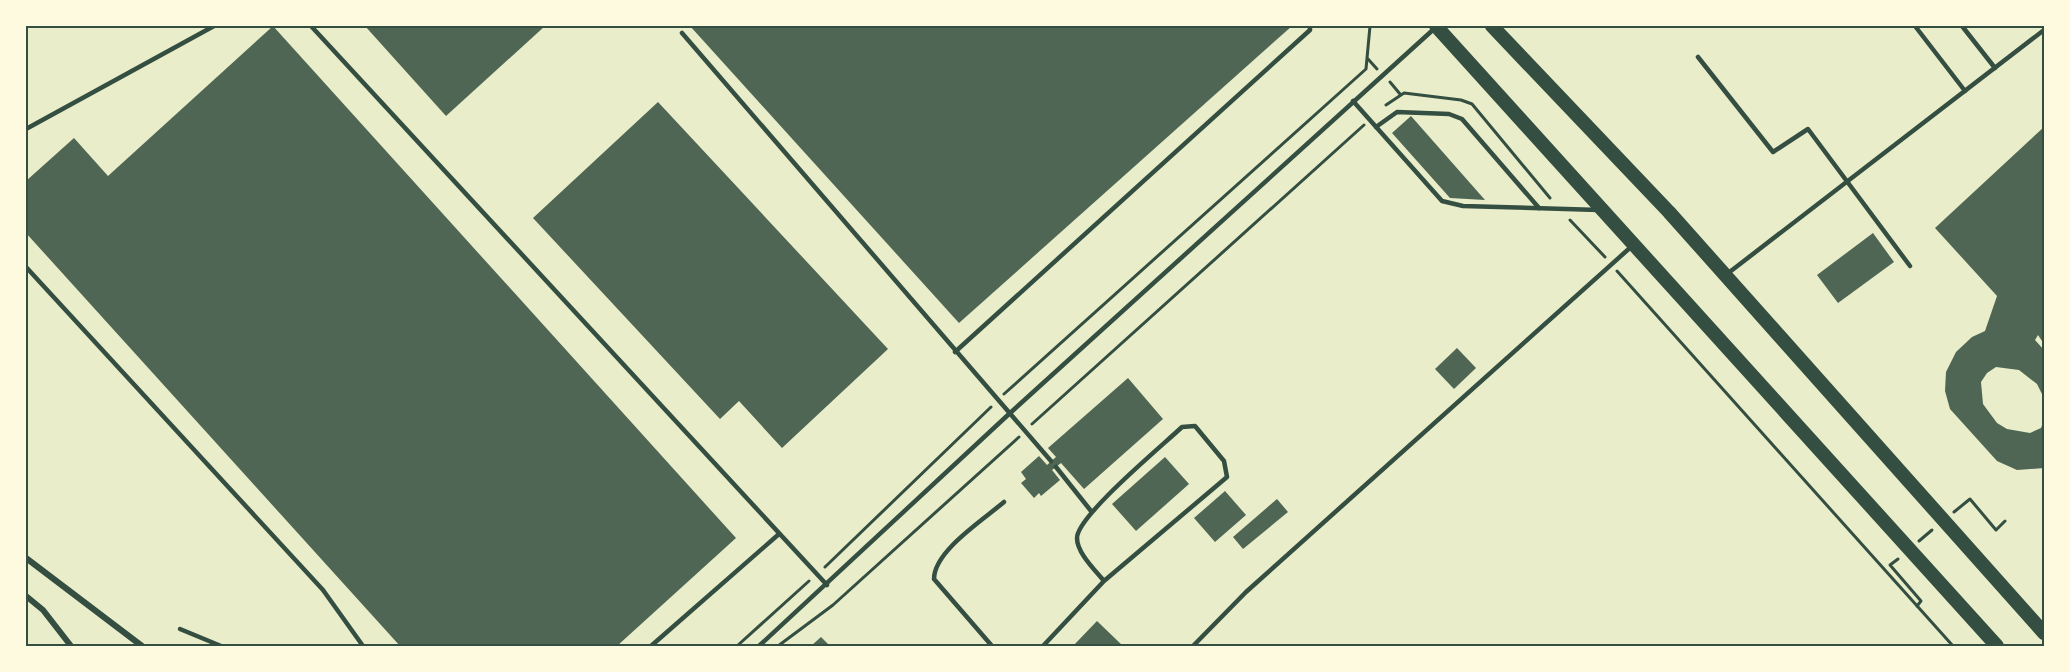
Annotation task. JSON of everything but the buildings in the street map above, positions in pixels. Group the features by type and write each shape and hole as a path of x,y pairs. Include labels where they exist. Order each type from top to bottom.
{"highway":[{"path":"1436,26 1997,646"},
{"path":"1492,26 1725,275 2044,633"}],"street":[{"path":"26,558 142,646"},
{"path":"26,596 43,610 71,646"}],"lane":[{"path":"26,129 214,26"},
{"path":"311,26 827,585"},
{"path":"955,352 1310,30 1310,26"},
{"path":"759,646 1009,414 1436,26"},
{"path":"1915,26 1965,91"},
{"path":"1962,26 1995,68"},
{"path":"1725,275 2044,30"},
{"path":"682,33 1051,461"},
{"path":"1698,57 1773,152 1808,129 1910,266"},
{"path":"1353,101 1442,201 1463,206 1604,210"},
{"path":"1376,127 1397,112 1449,114 1462,119 1539,208"},
{"path":"1193,646 1246,592 1634,244"},
{"path":"26,267 323,590 363,646"},
{"path":"1043,646 1104,581 1227,477 1228,470 1224,461 1195,426 1188,425 1182,428 1091,511 1077,533 1077,541 1104,581"},
{"path":"1056,467 1091,511"},
{"path":"992,646 934,579 934,568 942,555 1004,502"},
{"path":"651,646 779,534"},
{"path":"180,628 220,646"}],"path":[{"path":"737,646 817,574 997,400 1366,69 1370,26"},
{"path":"778,646 833,605 1396,96 1404,93 1461,100 1472,104 1560,209 1953,646"},
{"path":"1952,514 1970,499 1996,530 2005,521"},
{"path":"1916,543 1934,529"},
{"path":"1899,558 1890,565 1921,601 1917,606"}]}
